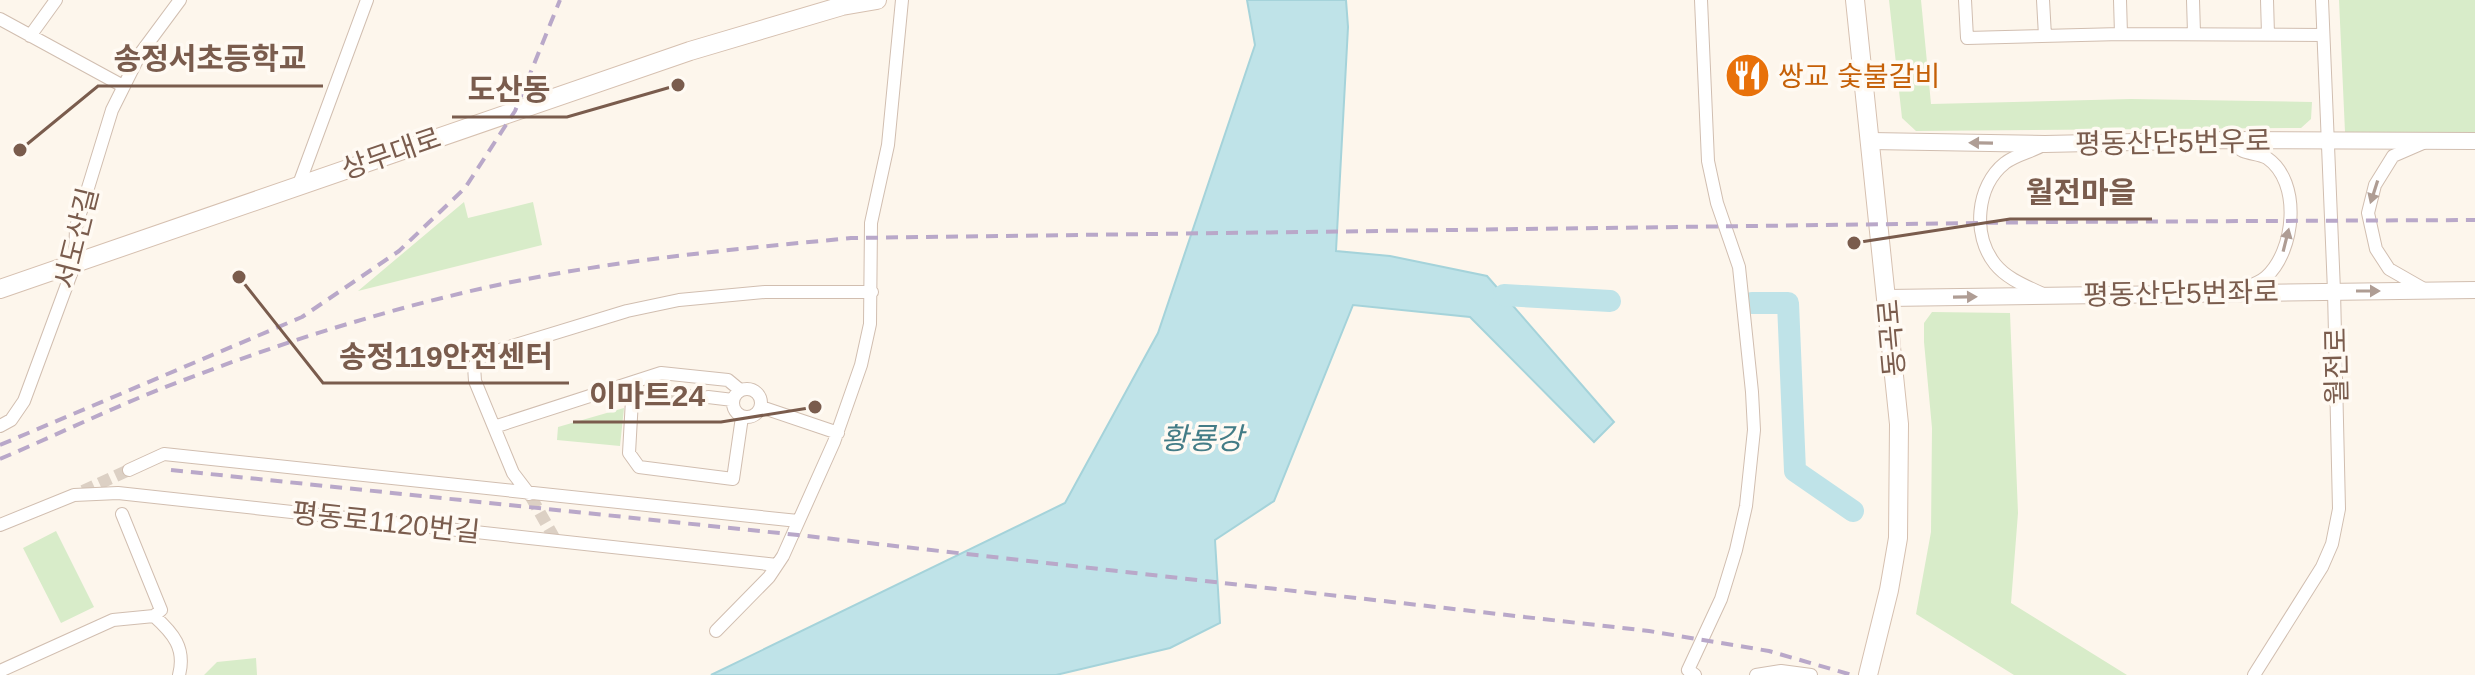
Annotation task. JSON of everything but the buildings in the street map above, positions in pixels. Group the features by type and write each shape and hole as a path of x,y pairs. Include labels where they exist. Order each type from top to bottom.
{"main road":[{"name":"상무대로","path":"0,289 690,51 842,6 877,0"},
{"name":"동곡로","path":"1855,0 1899,424 1898,538 1868,675"}],"street":[{"path":"30,36 56,0"},
{"name":"서도산길","path":"0,426 11,420 24,401 75,263 76,227 112,110 140,54 180,0"},
{"path":"299,184 367,0"},
{"path":"716,631 777,565 838,433 861,365 870,324 871,223 888,145 902,0"},
{"path":"1695,675 1688,670 1721,599 1736,550 1747,497 1754,430 1741,280 1717,203 1708,161 1701,0"},
{"path":"1965,0 1967,38 2194,33 2323,35"},
{"path":"2043,0 2045,36"},
{"path":"2120,0 2121,34"},
{"path":"2193,0 2194,33"},
{"path":"2267,0 2268,34"},
{"name":"월전로","path":"2254,675 2322,567 2332,544 2339,509 2322,0"},
{"path":"0,19 123,86"},
{"name":"평동산단5번우로","path":"1871,141 2045,144 2329,139 2475,141"},
{"path":"2227,140 2242,151 2267,158 2283,179 2290,198 2289,242 2279,261 2265,279 2234,292"},
{"path":"2426,141 2393,156 2375,185 2368,213 2376,249 2389,269 2427,291"},
{"path":"2045,144 2005,163 1987,187 1979,214 1984,246 1995,264 2019,283 2045,295"},
{"name":"평동산단5번좌로","path":"1887,298 2475,290"},
{"path":"529,495 513,473 473,373 477,361 490,351 627,311 679,300 765,292 872,292"},
{"path":"494,427 661,373 728,380 737,395 735,411 742,417 756,415 761,407 761,398 754,390 737,395 708,397"},
{"path":"633,382 629,453 639,467 733,479 742,417"},
{"path":"761,407 838,433"},
{"path":"129,470 164,454 529,495 798,521"},
{"name":"평동로1120번길","path":"0,525 78,493 118,493 777,565"},
{"path":"0,671 111,621 154,616 161,610 122,514"},
{"path":"154,616 179,644 182,660 179,675"},
{"path":"1756,675 1781,671 1811,675"}],"green space":[{"path":"1889,0 1921,0 1931,104 2131,99 2312,102 2311,119 2301,128 1916,131 1902,118"},
{"path":"2339,0 2475,0 2475,133 2345,132"},
{"path":"464,202 468,218 533,202 542,245 358,291"},
{"path":"1932,312 2010,313 2018,513 2011,603 2127,675 2014,675 1916,614 1931,532 1932,428 1924,323"},
{"path":"624,408 620,446 557,440 558,427"},
{"path":"56,531 94,607 61,623 23,548"},
{"path":"256,658 257,675 204,675 217,662"}],"water":[{"name":"황룡강","path":"1247,0 1346,0 1348,27 1336,251 1390,256 1487,276 1614,422 1594,442 1470,317 1353,305 1274,501 1215,540 1220,623 1170,648 1056,675 711,675 1065,503 1158,333 1255,45"}],"waterway":[{"path":"1504,295 1610,301"},
{"path":"1752,303 1788,303 1795,471 1853,511"}],"tunnel":[{"path":"664,392 708,397"},
{"path":"83,491 129,470"},
{"path":"531,497 556,541"}],"railway":[{"path":"0,445 302,317 399,251 465,188 515,111 560,0"},
{"path":"0,459 138,398 216,368 417,304 599,267 851,238 2051,222 2475,220"},
{"path":"171,470 798,535 1649,631 1769,651 1852,675"}],"place":[{"name":"쌍교 숯불갈비","path":"1747,76"},
{"name":"도산동","path":"678,85"},
{"name":"송정서초등학교","path":"20,150"},
{"name":"월전마을","path":"1854,243"},
{"name":"송정119안전센터","path":"239,277"},
{"name":"이마트24","path":"815,407"}]}
